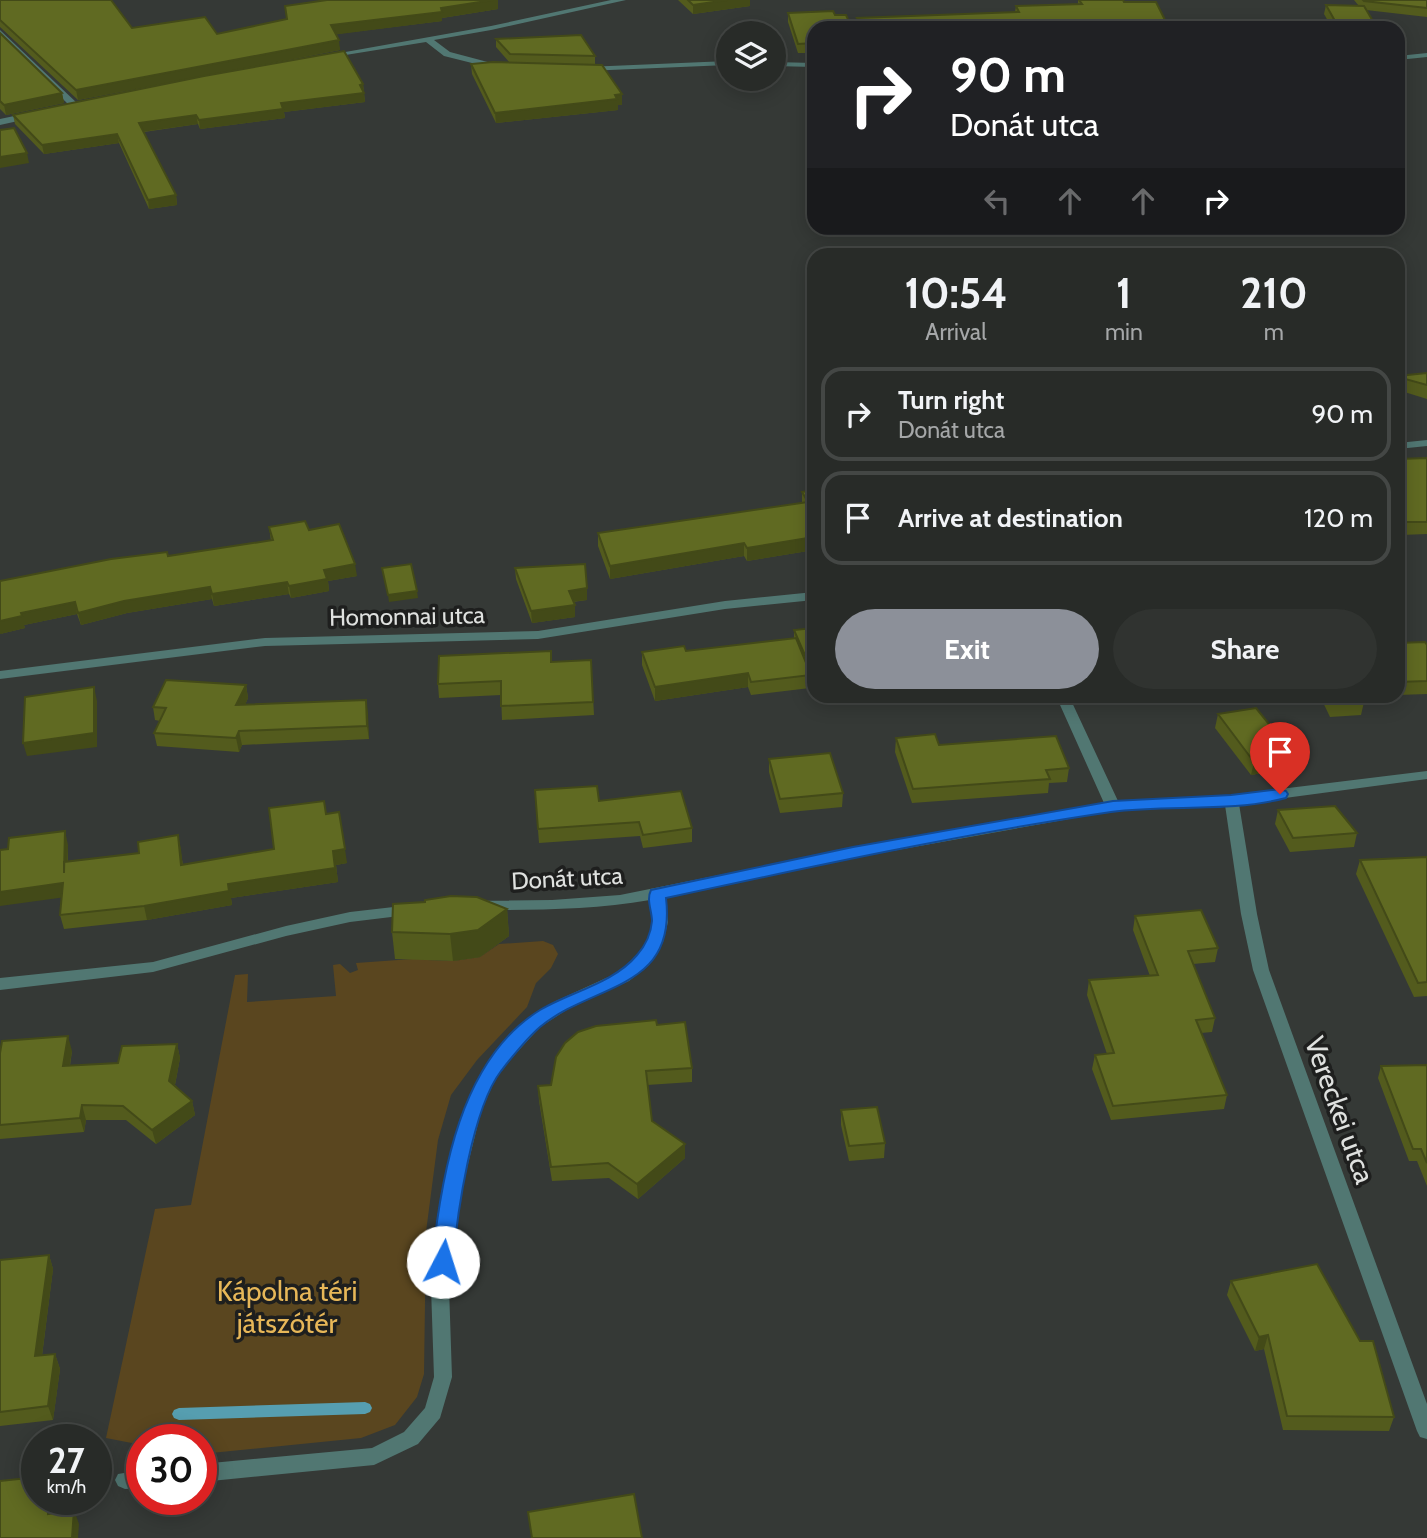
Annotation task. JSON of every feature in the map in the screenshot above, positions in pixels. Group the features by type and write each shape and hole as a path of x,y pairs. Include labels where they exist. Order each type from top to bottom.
{"street":[{"path":"313,59 429,40 622,0"},
{"path":"0,32 75,106"},
{"path":"429,40 447,54 463,60 504,68"},
{"path":"1405,57 1427,55"},
{"path":"578,69 716,64"},
{"path":"786,64 807,65"},
{"path":"63,109 88,103"},
{"path":"0,122 38,114"},
{"path":"1405,445 1427,443"},
{"name":"Homonnai utca","path":"0,675 265,642 538,635 725,605 807,597"},
{"path":"1065,703 1113,806"},
{"name":"Donát utca","path":"463,905 552,905 657,894 853,853 1113,806 1231,800 1427,775"},
{"name":"Vereckei utca","path":"1231,800 1261,970 1427,1431"},
{"path":"217,1471 374,1456 411,1438 433,1412 443,1377 440,1287 447,1213 473,1111 491,1070 534,1023 562,1005 623,977 643,961 655,942 660,922 657,894"},
{"path":"0,984 153,967 286,931 350,917 421,908"}],"green space":[{"name":"Kápolna téri játszótér","path":"543,941 553,945 558,954 551,968 536,983 527,1007 477,1060 451,1095 438,1140 426,1232 424,1374 417,1397 395,1425 361,1438 217,1452 217,1424 126,1424 126,1442 112,1439 112,1424 109,1424 155,1209 191,1205 235,975 248,974 247,1002 336,996 333,965 340,964 350,973 358,970 356,963 426,958 453,961 480,957 499,944"}],"building":[{"path":"0,0 111,0 132,28 205,17 217,34 287,19 285,6 327,0 493,0 441,8 442,12 331,25 339,40 76,90 0,20"},
{"path":"688,0 727,0 693,5"},
{"path":"1079,0 1156,2 1166,21 859,21 857,18 1019,12 1016,6 1082,4"},
{"path":"1427,0 1427,8 1364,1"},
{"path":"1326,5 1364,6 1373,21 1335,21"},
{"path":"833,11 835,15 846,15 849,21 807,21 807,43 798,44 788,13"},
{"path":"0,33 62,93 4,105 0,101"},
{"path":"581,35 595,56 510,54 496,39"},
{"path":"344,51 363,84 360,85 364,93 281,103 283,109 199,120 196,115 139,123 176,195 148,200 117,134 42,145 13,115 204,76"},
{"path":"493,62 602,65 622,94 615,95 617,99 495,113 471,64"},
{"path":"14,128 27,153 0,157 0,130"},
{"path":"1427,373 1427,385 1405,379 1405,375"},
{"path":"1427,458 1427,522 1405,522 1405,459"},
{"path":"807,502 807,538 747,548 744,543 610,566 598,533"},
{"path":"305,521 309,530 339,524 355,564 324,570 327,579 289,586 287,582 212,594 210,587 124,601 78,613 75,602 21,613 22,616 0,621 0,581 111,559 167,552 168,556 273,540 269,527"},
{"path":"411,564 417,591 388,595 382,568"},
{"path":"585,564 587,588 569,591 575,605 531,611 515,568"},
{"path":"807,629 807,660 794,630"},
{"path":"796,638 807,665 807,675 751,682 748,673 655,687 642,652 684,646 686,651"},
{"path":"1425,642 1427,645 1427,681 1405,682 1405,643"},
{"path":"551,651 551,662 591,660 593,702 501,706 501,681 438,684 439,656"},
{"path":"166,680 246,685 236,705 366,700 367,726 239,731 236,738 154,733 166,708 153,707"},
{"path":"94,687 94,733 23,743 25,697"},
{"path":"1256,708 1293,754 1254,762 1218,714"},
{"path":"935,734 939,745 1056,736 1069,768 1046,770 1050,779 913,789 896,738"},
{"path":"830,753 843,793 780,799 769,759"},
{"path":"597,786 599,801 681,791 692,828 643,835 639,822 538,829 535,790"},
{"path":"324,801 326,814 339,812 345,849 333,851 335,868 228,884 229,891 144,906 60,915 63,883 0,892 0,850 8,849 9,838 65,831 64,862 139,853 138,842 178,835 181,865 274,849 269,808"},
{"path":"1335,806 1357,833 1293,838 1278,810"},
{"path":"1427,857 1427,982 1418,983 1360,860"},
{"path":"451,896 477,897 507,909 478,930 450,934 392,932 393,904 425,902"},
{"path":"1201,910 1218,948 1188,951 1215,1018 1196,1020 1227,1095 1113,1106 1095,1055 1114,1053 1089,980 1158,975 1135,916"},
{"path":"656,1020 657,1025 685,1022 692,1068 646,1071 652,1121 685,1144 637,1184 608,1163 551,1167 538,1086 551,1085 556,1057 565,1043 578,1032 596,1026"},
{"path":"68,1036 63,1066 118,1063 122,1046 177,1044 169,1081 192,1101 152,1130 123,1106 82,1105 80,1118 0,1125 2,1041"},
{"path":"1427,1065 1427,1163 1421,1149 1413,1149 1381,1066"},
{"path":"877,1107 885,1143 849,1146 841,1110"},
{"path":"49,1255 35,1356 55,1354 48,1406 0,1412 0,1260"},
{"path":"1317,1264 1360,1341 1373,1341 1394,1417 1287,1416 1268,1335 1259,1337 1231,1281"},
{"path":"21,1479 21,1515 74,1515 72,1538 0,1538 0,1481"},
{"path":"634,1494 642,1538 532,1538 528,1512"}],"waterway":[{"path":"179,1414 365,1408"}],"route":[{"path":"443,1262 447,1213 461,1156 473,1111 491,1070 534,1023 562,1005 623,977 643,961 655,942 660,922 657,894 853,853 1113,806 1231,800 1280,794"}]}
